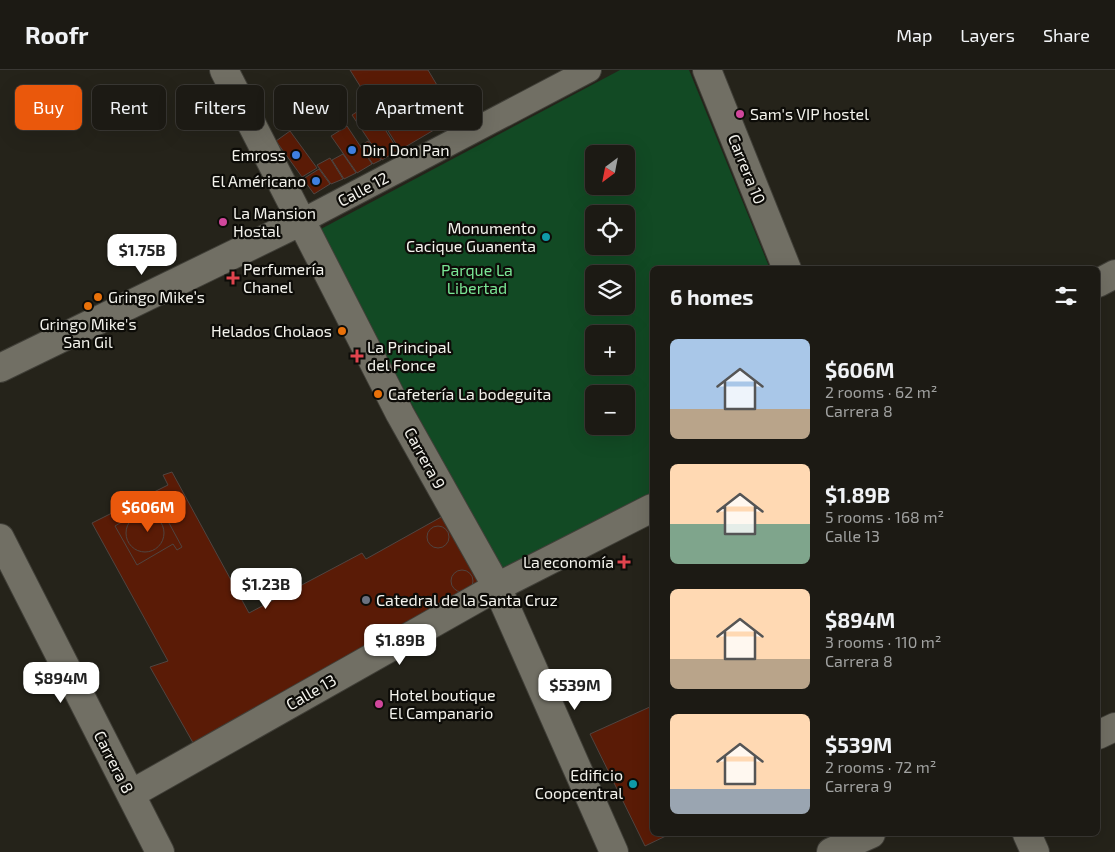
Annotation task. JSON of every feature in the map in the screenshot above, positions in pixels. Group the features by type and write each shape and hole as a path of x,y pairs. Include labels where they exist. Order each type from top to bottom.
{"street":[{"name":"Carrera 9","path":"224,70 400,414 497,587 614,852"},
{"name":"Calle 12","path":"0,368 302,221 589,70"},
{"name":"Carrera 10","path":"707,70 786,266"},
{"path":"1100,282 1115,274"},
{"name":"Calle 13","path":"131,794 497,587 650,509"},
{"name":"Carrera 8","path":"0,538 160,852"},
{"path":"1100,734 1115,728"},
{"path":"831,852 867,836"},
{"path":"1028,836 1035,852"}],"green space":[{"name":"Parque La Libertad","path":"620,70 689,70 769,266 650,266 650,508 503,576 319,230"}],"building":[{"path":"350,70 428,70 437,85 359,85"},
{"path":"357,112 357,122 352,115"},
{"name":"Din Don Pan","path":"347,126 372,164 357,173 331,136 341,130 347,130"},
{"path":"362,130 385,130 398,150 382,160"},
{"path":"388,130 434,130 400,150"},
{"name":"Emross","path":"290,131 317,168 302,177 276,141"},
{"path":"368,141 381,160 373,164 360,146"},
{"path":"343,154 356,173 344,179 332,160"},
{"path":"330,158 343,179 331,184 317,165"},
{"name":"El Américano","path":"319,169 330,184 314,194 303,179"},
{"name":"Catedral de la Santa Cruz","path":"172,472 249,613 362,553 366,559 443,516 481,587 196,748 150,667 168,661 92,523 168,485 163,475"},
{"path":"157,501 182,547 177,550 173,544 137,565 115,526"},
{"path":"145,514 158,520 164,533 158,546 145,552 132,546 126,533 132,520"},
{"path":"438,526 446,529 449,537 446,545 438,548 430,545 427,537 430,529"},
{"path":"462,570 470,573 473,581 470,589 462,592 454,589 451,581 454,573"},
{"name":"Edificio Coopcentral","path":"650,707 650,836 666,836 645,846 590,734"}],"place":[{"name":"Sam's VIP hostel","path":"740,114"},
{"name":"Din Don Pan","path":"352,150"},
{"name":"Emross","path":"296,155"},
{"name":"El Américano","path":"316,181"},
{"name":"La Mansion Hostal","path":"223,222"},
{"name":"Monumento Cacique Guanenta","path":"546,237"},
{"name":"Perfumería Chanel","path":"233,278"},
{"name":"Gringo Mike’s","path":"98,297"},
{"name":"Gringo Mike's San Gil","path":"88,306"},
{"name":"Helados Cholaos","path":"342,331"},
{"name":"La Principal del Fonce","path":"357,356"},
{"name":"Cafetería La bodeguita","path":"378,394"},
{"name":"La economía","path":"624,562"},
{"name":"Catedral de la Santa Cruz","path":"366,600"},
{"name":"Hotel boutique El Campanario","path":"379,704"},
{"name":"Edificio Coopcentral","path":"633,784"}]}
